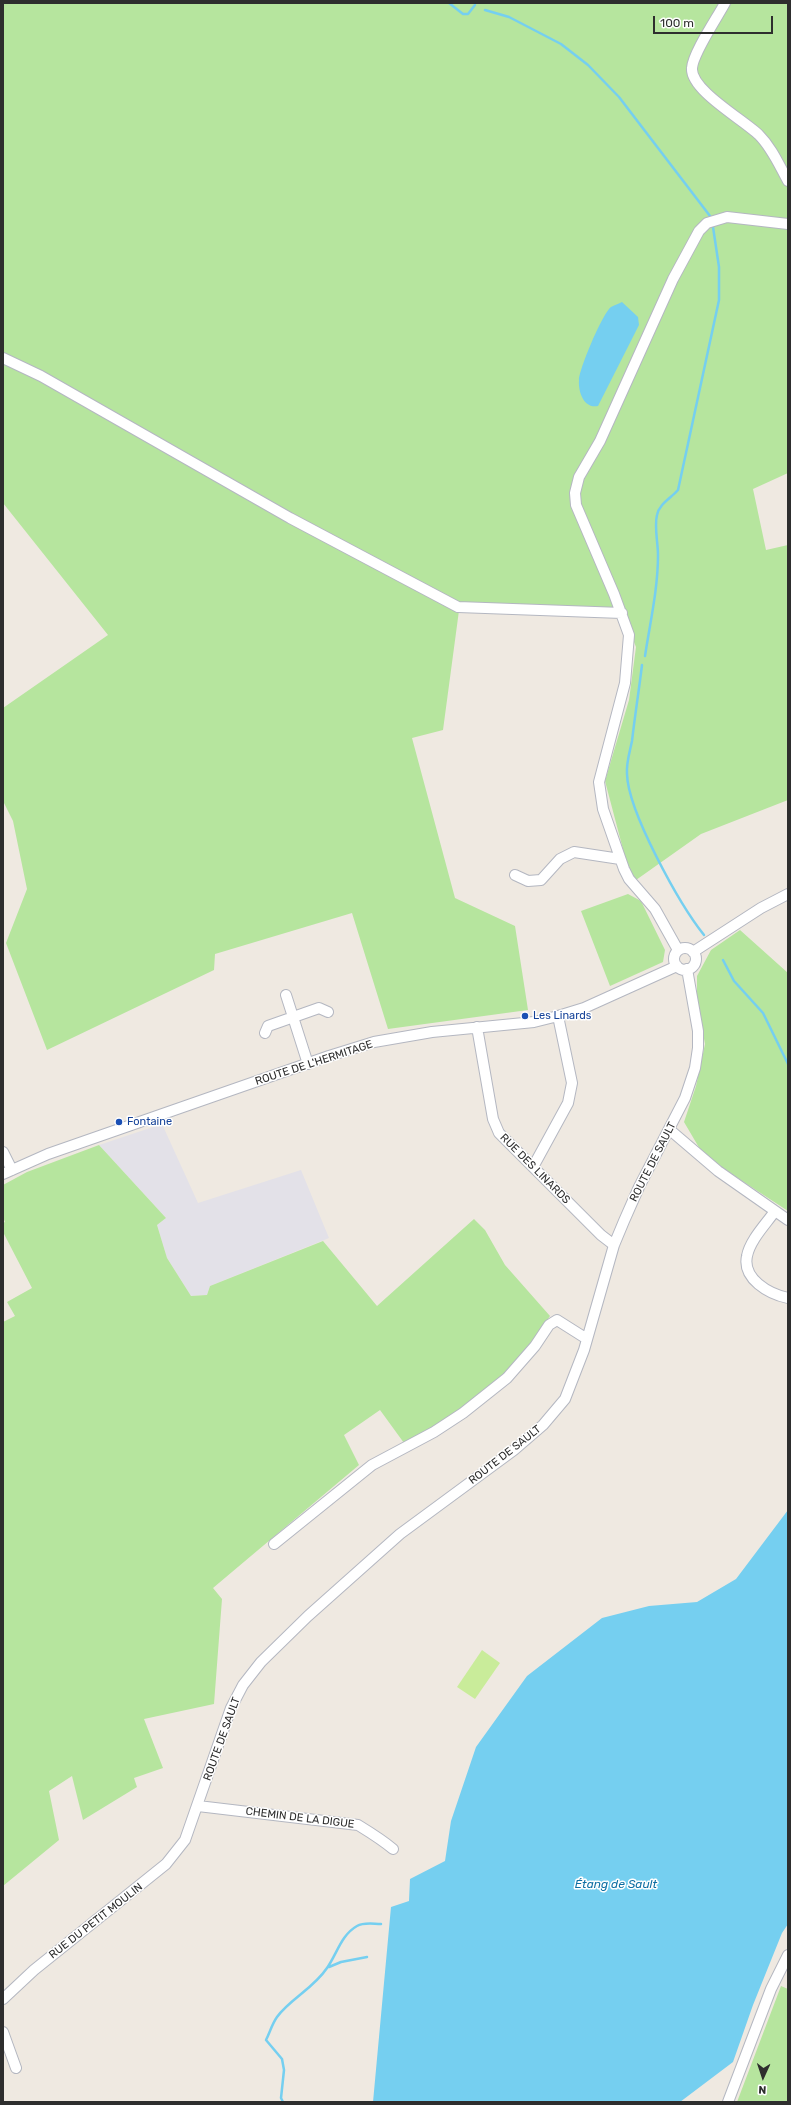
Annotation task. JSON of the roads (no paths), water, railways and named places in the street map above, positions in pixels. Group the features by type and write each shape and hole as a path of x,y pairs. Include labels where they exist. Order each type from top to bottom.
{"street":[{"path":"725,3 695,57 691,68 694,79 702,89 759,135 773,153 788,181"},
{"path":"678,950 655,909 629,879 620,859 603,809 599,782 625,683 630,643 622,613 576,505 575,493 579,477 600,441 673,279 699,231 710,222 727,217 788,224"},
{"path":"3,358 41,376 290,518 458,607 622,613"},
{"path":"515,875 528,881 541,880 560,859 574,852 620,859"},
{"path":"693,952 761,908 788,894"},
{"path":"684,948 693,952 695,962 687,969 682,969 677,966 674,960 678,950 684,948"},
{"name":"ROUTE DE L'HERMITAGE","path":"7,1172 48,1154 374,1042 432,1032 534,1022 558,1016 584,1008 677,966"},
{"name":"ROUTE DE SAULT","path":"185,1840 232,1708 243,1685 261,1662 313,1611 400,1534 514,1450 544,1425 565,1399 573,1383 587,1339 614,1245 639,1187 670,1130 685,1098 695,1068 698,1048 698,1030 687,969"},
{"path":"286,995 292,1018 308,1064"},
{"path":"265,1033 268,1026 319,1008 328,1012"},
{"path":"533,1167 568,1103 571,1094 572,1084 558,1016"},
{"name":"RUE DES LINARDS","path":"477,1028 495,1126 499,1133 601,1235 614,1245"},
{"path":"670,1130 713,1168 788,1220"},
{"path":"3,1152 7,1172"},
{"path":"775,1211 754,1241 747,1256 748,1272 760,1286 778,1296 788,1298"},
{"path":"274,1544 372,1465 434,1432 463,1413 507,1378 553,1322 557,1320 587,1339"},
{"name":"CHEMIN DE LA DIGUE","path":"198,1806 358,1825 373,1835 377,1835 393,1849"},
{"name":"RUE DU PETIT MOULIN","path":"3,1999 40,1965 166,1864 185,1840"},
{"path":"728,2102 771,1989 788,1955"},
{"path":"3,2032 16,2068"}],"water":[{"path":"622,302 638,317 639,325 598,406 589,405 583,399 581,394 579,385 580,374 602,320 611,307"},
{"name":"Étang de Sault","path":"788,1510 788,1924 782,1933 753,2005 733,2062 680,2102 373,2102 391,1907 409,1901 410,1879 445,1861 451,1821 476,1747 527,1676 602,1618 649,1606 697,1602 736,1579"}],"waterway":[{"path":"449,3 463,14 468,14 475,5"},
{"path":"485,10 509,17 561,44 588,65 619,97 710,216"},
{"path":"645,656 657,580 657,515 663,504 678,490 719,300 719,267 713,227"},
{"path":"642,665 632,741 627,766 630,791 645,834 657,858 682,903 704,935"},
{"path":"723,960 734,981 763,1013 788,1064"},
{"path":"283,2102 281,2098 284,2070 282,2059 266,2040 274,2022 282,2011 315,1982 327,1968 347,1934 357,1926 363,1924 381,1924"},
{"path":"329,1967 341,1962 367,1957"}],"place":[{"name":"Les Linards","path":"525,1016"},
{"name":"Fontaine","path":"119,1122"}]}
